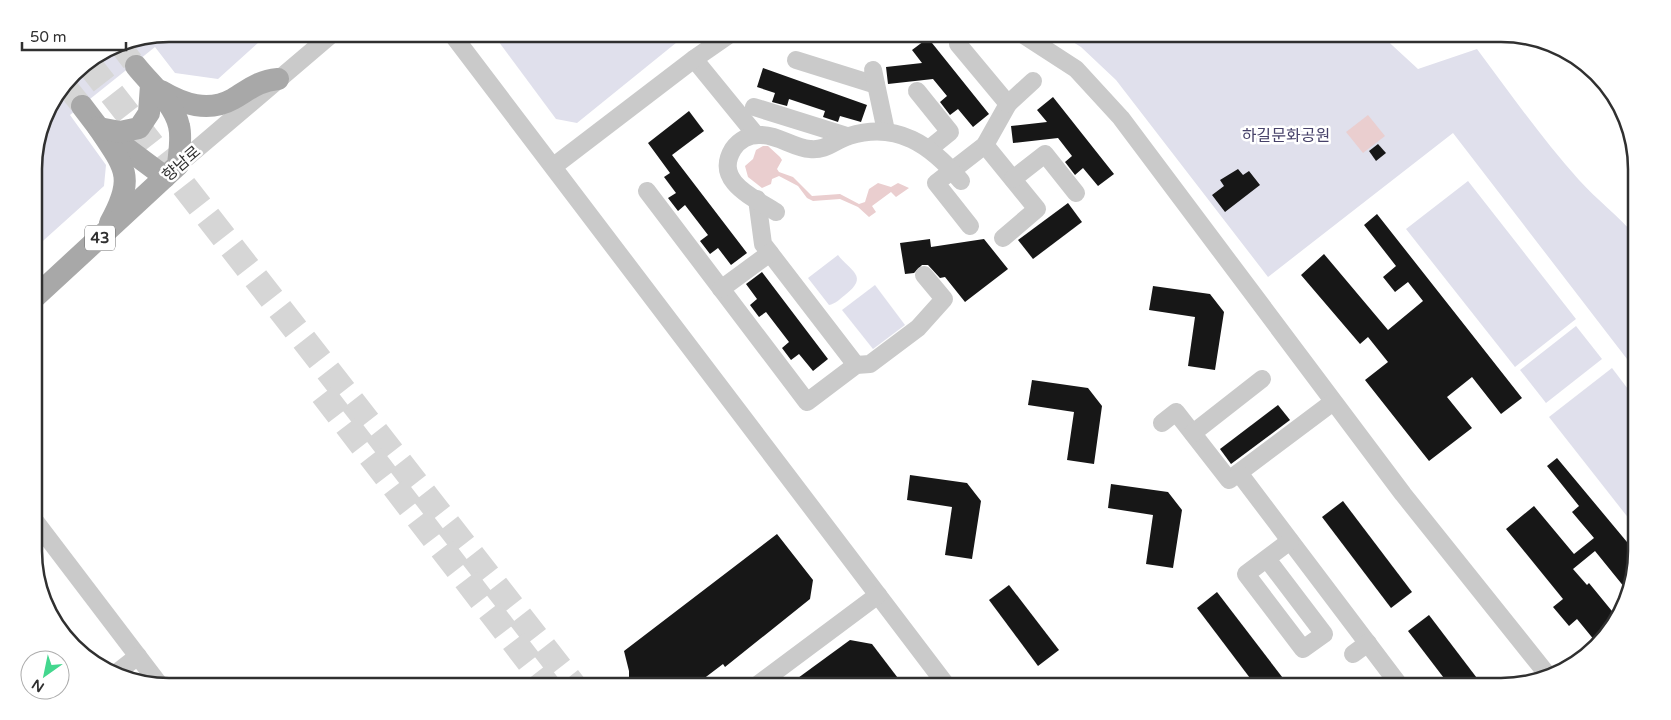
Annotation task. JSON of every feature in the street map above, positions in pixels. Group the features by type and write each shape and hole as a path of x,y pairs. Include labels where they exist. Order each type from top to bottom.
{"main road":[{"path":"98,127 171,171 180,127 170,107 136,66"},
{"path":"151,85 186,105 214,106 232,100 263,81 278,79"},
{"path":"98,127 120,132 139,128 150,114 151,85"},
{"path":"82,106 98,127 125,171 124,187 119,207 103,235"},
{"name":"향남로","path":"43,290 171,171"}],"street":[{"name":"향남로","path":"171,171 321,43"},
{"path":"459,43 941,677"},
{"path":"554,166 717,43"},
{"path":"1036,43 1076,69 1121,118 1333,402 1544,670"},
{"path":"958,44 1008,104"},
{"path":"694,59 756,135"},
{"path":"796,60 875,78 886,131"},
{"path":"970,226 936,183 957,175 985,145 1008,104 1034,81"},
{"path":"917,91 950,132 929,149"},
{"path":"754,107 847,136"},
{"path":"776,212 736,186 728,167 734,148 742,141 756,135 771,137 811,150 829,147 847,136 886,131 905,136 929,149 957,175"},
{"path":"985,145 1038,209 1003,238"},
{"path":"1013,179 1049,151 1076,192"},
{"path":"647,191 807,402 856,365 870,364 918,328 944,299 924,275"},
{"path":"757,199 760,234 763,244 856,365"},
{"path":"721,289 770,253"},
{"path":"1193,433 1262,379"},
{"path":"1162,422 1176,412 1229,480 1333,402"},
{"path":"1239,473 1393,677"},
{"path":"43,531 153,676"},
{"path":"1267,559 1324,634 1303,649 1246,574 1290,541"},
{"path":"767,678 878,594"},
{"path":"1353,654 1368,643"},
{"path":"122,668 138,656"}],"green space":[{"path":"258,43 218,79 175,73 155,47 70,115 106,165 104,186 43,241 43,161 47,137 52,121 64,99 86,74 99,64 121,52 153,44"},
{"path":"500,43 676,43 577,123 556,119"},
{"name":"하길문화공원","path":"1075,43 1390,43 1418,69 1477,49 1526,116 1565,164 1628,228 1628,360 1453,133 1268,277 1116,80"},
{"path":"1468,181 1576,319 1515,367 1406,229"},
{"path":"838,255 857,278 852,288 841,298 829,305 808,278"},
{"path":"875,285 905,325 873,349 842,310"},
{"path":"1576,326 1602,359 1546,403 1520,370"},
{"path":"1612,368 1628,389 1628,518 1549,417"}],"shaded area":[{"path":"1368,115 1385,136 1363,153 1346,132"},
{"path":"763,146 768,146 782,160 777,169 779,172 793,177 812,196 840,194 859,204 865,202 869,189 878,183 891,187 898,183 909,188 896,197 891,192 872,206 876,212 869,217 858,207 840,199 813,201 807,198 798,186 779,176 772,179 771,184 762,188 748,177 745,166 753,159 756,150"}],"building":[{"path":"921,43 932,43 989,114 973,127 958,109 950,115 940,102 947,96 933,79 888,84 886,67 922,63 912,50"},
{"path":"763,68 867,105 861,122 840,116 838,122 823,117 825,111 789,99 787,106 772,102 775,93 757,87"},
{"path":"1053,97 1114,174 1098,186 1083,168 1075,175 1065,162 1072,156 1058,138 1013,143 1011,126 1047,122 1037,110"},
{"path":"689,111 704,131 672,155 747,253 731,265 718,248 710,254 700,241 708,235 685,205 678,211 668,198 676,193 664,177 670,173 648,143"},
{"path":"1378,144 1386,153 1376,161 1369,151"},
{"path":"1238,169 1243,175 1249,171 1260,185 1225,212 1212,195 1224,186 1220,180"},
{"path":"1068,203 1082,222 1033,259 1018,240"},
{"path":"1377,214 1522,398 1501,414 1472,377 1447,397 1472,428 1429,461 1365,380 1388,362 1368,337 1360,344 1301,275 1324,254 1388,330 1423,301 1408,282 1395,292 1383,277 1396,266 1364,225"},
{"path":"930,239 931,247 984,239 1008,269 965,302 945,277 940,278 928,265 922,265 914,273 905,274 900,243"},
{"path":"762,272 828,359 813,371 799,354 791,360 782,348 789,342 766,312 759,317 750,305 757,299 746,284"},
{"path":"1153,286 1210,294 1224,312 1215,370 1188,366 1195,317 1149,310"},
{"path":"1032,380 1088,388 1102,406 1094,464 1067,460 1074,412 1028,405"},
{"path":"1278,405 1290,420 1231,464 1220,449"},
{"path":"1557,458 1628,543 1627,567 1623,586 1595,551 1573,569 1587,585 1589,583 1612,612 1593,638 1577,619 1569,626 1553,607 1563,599 1506,529 1534,506 1574,554 1594,538 1572,512 1579,506 1547,466"},
{"path":"910,475 967,483 981,501 972,559 945,555 952,507 907,500"},
{"path":"1111,484 1168,492 1182,510 1173,568 1146,564 1153,515 1108,508"},
{"path":"1343,501 1412,592 1391,608 1322,517"},
{"path":"777,534 813,580 810,599 725,667 723,664 705,678 629,678 624,651"},
{"path":"1009,585 1059,650 1038,666 989,600"},
{"path":"1217,592 1282,677 1249,677 1197,608"},
{"path":"1429,615 1476,677 1443,677 1408,631"},
{"path":"850,640 872,644 897,677 799,678"}],"tunnel":[{"path":"124,51 136,66"},
{"path":"93,69 568,678"},
{"path":"70,91 82,106"},
{"path":"323,394 542,678"}]}
